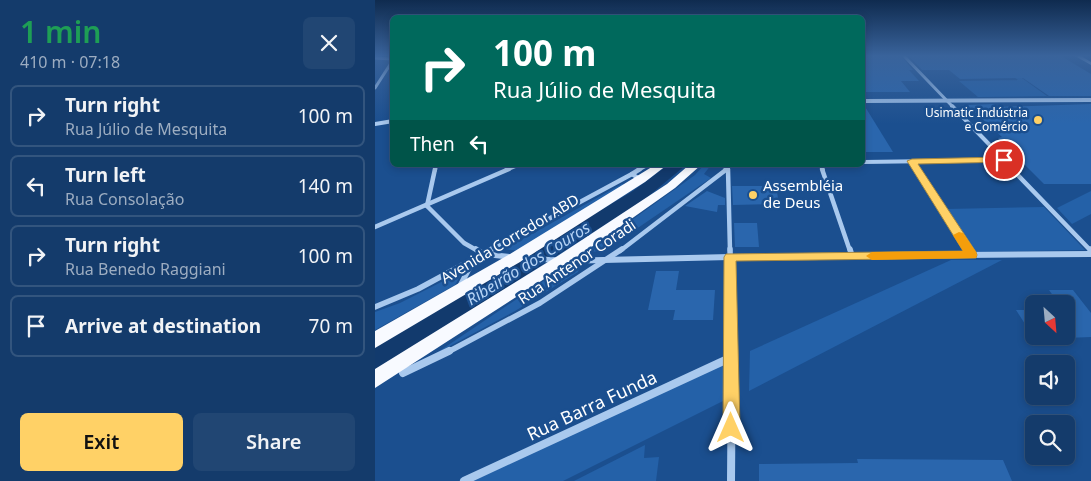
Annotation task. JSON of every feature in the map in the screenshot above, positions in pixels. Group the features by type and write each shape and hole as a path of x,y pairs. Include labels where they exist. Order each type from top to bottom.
{"highway":[{"name":"Avenida Corredor ABD","path":"375,340 456,292 521,258 637,177 658,167"},
{"path":"375,379 671,186 694,167"}],"street":[{"path":"925,78 1091,252"},
{"path":"865,101 1091,100"},
{"path":"375,124 390,122"},
{"path":"865,162 1004,160"},
{"path":"912,161 971,255"},
{"path":"427,206 436,167"},
{"path":"375,226 427,206 514,167"},
{"path":"375,307 405,295 637,177 645,167"},
{"path":"728,167 732,357 731,481"},
{"name":"Rua Antenor Coradi","path":"403,373 509,320 559,292 608,260 728,167"},
{"path":"822,167 851,256"},
{"path":"427,206 464,243 484,254 521,258 608,260 1091,252"},
{"path":"456,292 473,260"},
{"name":"Rua Barra Funda","path":"464,481 732,357"}],"shaded area":[{"path":"1016,78 1022,78 1047,96 978,97 959,81 1018,80"},
{"path":"702,167 709,167 704,174 711,178 604,251 587,252 695,175"},
{"path":"622,184 626,185 520,251 505,249"},
{"path":"1091,191 1091,214 1072,224 1057,208"},
{"path":"1044,207 1085,250 974,252 946,209"},
{"path":"951,260 1002,260 749,391 750,351"},
{"path":"573,263 579,264 578,272 515,311 435,354 566,266"},
{"path":"463,271 455,285 375,330 375,312 400,303"},
{"path":"724,361 725,400 563,481 473,481"},
{"path":"645,445 644,458 659,457 656,481 574,481"}],"building":[{"path":"865,78 917,78 919,81 901,81 910,92 865,92"},
{"path":"1024,78 1091,78 1091,96 1049,96"},
{"path":"994,104 997,107 1091,104 1091,184 1044,184 998,138 1002,137 967,105"},
{"path":"865,107 893,152 865,152"},
{"name":"Assembléia de Deus","path":"732,186 776,186 779,204 733,205"},
{"path":"707,191 725,198 725,205 718,205 717,212 685,206"},
{"path":"734,223 757,223 759,247 735,247"},
{"path":"656,271 679,271 676,290 715,290 713,320 673,320 675,310 648,310"},
{"path":"1049,290 1073,290 1091,313 1091,337 1075,338 1075,295 1053,295"},
{"path":"1016,310 1025,310 1025,324"},
{"path":"857,459 1003,460 1012,481 759,481 759,464 858,463"}],"waterway":[{"name":"Ribeirão dos Couros","path":"375,358 639,195 675,167"}],"slow traffic":[{"path":"872,256 971,255 959,235"}],"place":[{"name":"Usimatic Indústria e Comércio","path":"1038,120"},
{"name":"Assembléia de Deus","path":"753,195"}],"route":[{"path":"731,428 730,257 971,255 912,161 1004,160"}]}
